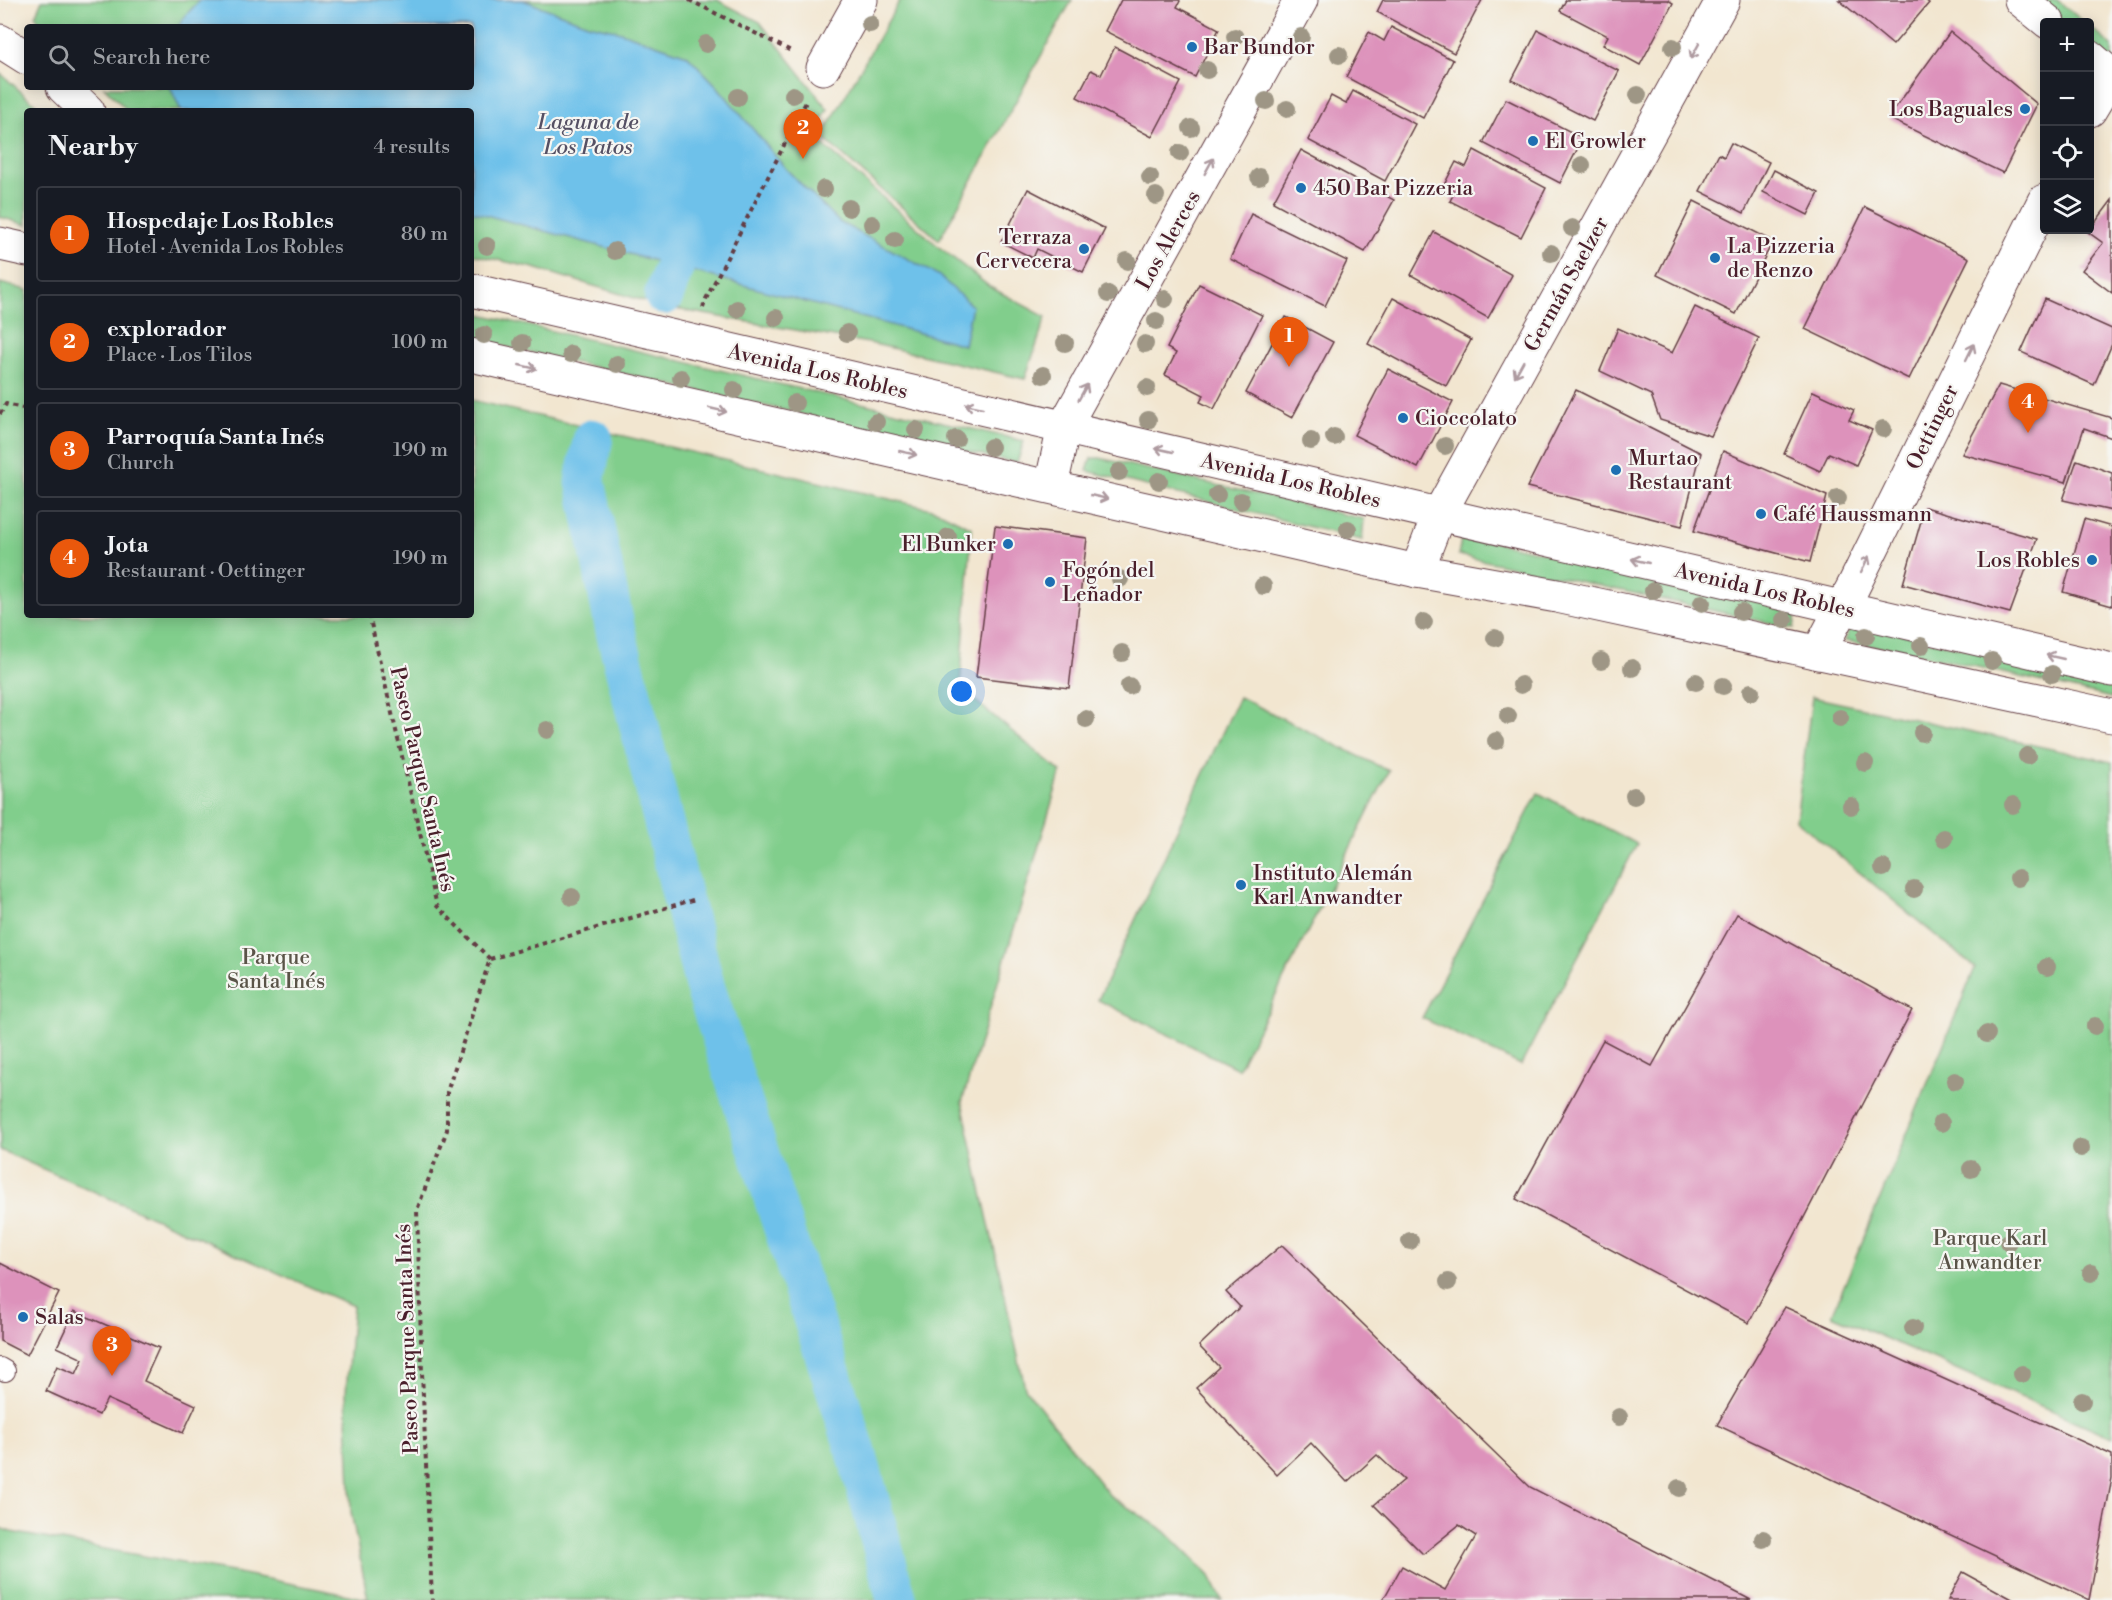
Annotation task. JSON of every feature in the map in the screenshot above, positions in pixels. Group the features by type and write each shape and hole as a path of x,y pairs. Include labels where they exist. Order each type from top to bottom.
{"main road":[{"path":"823,68 861,0"},
{"name":"Los Alerces","path":"1052,486 1064,427 1301,0"},
{"name":"Germán Saelzer","path":"1417,571 1439,514 1723,0"},
{"path":"2022,0 2043,18"},
{"path":"0,41 24,56"},
{"path":"2094,98 2104,69"},
{"path":"66,90 85,108"},
{"name":"Oettinger","path":"1818,653 2040,209"},
{"path":"0,244 24,249"},
{"name":"Avenida Los Robles","path":"474,291 2112,670"},
{"path":"474,355 1417,571 1557,596 2112,716"}],"path":[{"path":"689,0 823,68 706,299"},
{"path":"0,414 6,404 24,408"},
{"name":"Paseo Parque Santa Inés","path":"370,618 437,906 490,958 447,1092 447,1130 417,1210 432,1600"},
{"path":"490,958 696,899"}],"green space":[{"name":"Laguna de Los Patos","path":"42,0 717,0 760,22 828,109 812,135 938,246 990,287 1046,317 1025,379 874,344 664,307 534,268 474,255 474,108 125,108 107,90 474,90 474,24 42,24 35,16"},
{"path":"900,0 1072,0 939,240 822,137"},
{"path":"2036,0 2057,0 2079,18 2058,18"},
{"path":"2094,30 2112,46 2112,63 2094,47"},
{"path":"0,73 40,108 24,108 24,224 0,217"},
{"name":"Parque Santa Inés","path":"0,283 24,289 24,618 474,618 474,401 936,510 972,528 960,688 1061,772 962,1102 1025,1388 1110,1496 1165,1531 1210,1576 1222,1600 0,1600 0,1528 11,1532 368,1599 351,1512 346,1393 353,1306 0,1150"},
{"path":"474,313 1024,441 1017,463 474,340"},
{"path":"1091,458 1100,458 1364,519 1362,540 1087,471"},
{"path":"1462,535 1797,608 1794,628 1458,555"},
{"path":"1851,622 2112,683 2112,698 1943,659 1845,641"},
{"name":"Instituto Alemán Karl Anwandter","path":"1239,697 1389,771 1238,1069 1098,1000"},
{"name":"Parque Karl Anwandter","path":"1812,697 2112,762 2112,1437 1832,1315 1975,968 1796,820"},
{"path":"1538,793 1637,844 1521,1065 1422,1018"}],"water":[{"name":"Laguna de Los Patos","path":"200,0 523,0 588,24 615,30 687,55 717,86 787,170 839,222 938,275 972,306 964,345 474,212 474,108 180,108 171,90 474,90 474,24 180,24"}],"building":[{"path":"1121,0 1179,0 1177,7 1219,29 1195,77 1105,31"},
{"path":"1383,0 1482,0 1454,53 1377,12"},
{"path":"1566,0 1668,0 1673,3 1640,65 1603,45 1608,36 1560,11"},
{"path":"1839,0 1925,0 1929,3 1893,45"},
{"path":"1391,27 1453,60 1423,118 1346,77 1369,32 1384,41"},
{"path":"1538,30 1619,71 1593,121 1512,80"},
{"path":"1950,32 2037,104 2003,173 1888,118"},
{"path":"1115,47 1181,82 1152,137 1077,97 1091,70 1101,75"},
{"path":"1353,91 1415,124 1385,181 1308,140 1331,96 1346,104"},
{"name":"El Growler","path":"1506,99 1583,138 1560,183 1483,143"},
{"path":"1731,143 1769,162 1744,213 1700,191 1719,154 1724,157"},
{"path":"1301,150 1394,200 1365,252 1273,202"},
{"path":"1474,150 1546,188 1521,237 1450,201 1455,191 1444,185 1456,162 1466,167"},
{"path":"1774,170 1819,193 1808,215 1763,192"},
{"path":"1028,189 1105,229 1083,272 1037,249 1033,258 1001,242"},
{"path":"2112,200 2112,293 2082,270 2103,243 2091,234 2094,234 2094,224"},
{"name":"La Pizzeria de Renzo","path":"1694,201 1773,241 1736,314 1657,275"},
{"path":"1865,207 1969,258 1909,379 1805,329"},
{"path":"1251,214 1347,261 1325,306 1230,259"},
{"path":"1434,232 1512,275 1488,318 1411,275"},
{"path":"1199,284 1262,315 1214,409 1200,402 1204,395 1165,375 1176,353 1167,348"},
{"path":"1393,298 1471,340 1446,386 1368,344"},
{"path":"2045,299 2112,329 2112,344 2094,385 2021,352"},
{"path":"1695,307 1759,338 1711,436 1660,420 1651,395 1600,371 1618,328 1672,353"},
{"path":"1286,317 1333,342 1292,418 1246,393"},
{"name":"Cioccolato","path":"1388,369 1453,402 1418,468 1354,435"},
{"path":"1999,385 2112,418 2112,438 2084,428 2066,482 1962,454"},
{"name":"Murtao Restaurant","path":"1576,390 1701,453 1682,526 1527,487"},
{"path":"1813,391 1854,410 1849,420 1872,430 1856,465 1829,453 1820,471 1784,454"},
{"name":"Café Haussmann","path":"1723,451 1827,496 1810,562 1694,531"},
{"path":"2077,460 2112,473 2112,511 2063,500"},
{"path":"1925,507 2037,539 2010,613 1903,584"},
{"name":"Los Robles","path":"2084,519 2112,527 2112,606 2063,592"},
{"path":"995,526 1087,538 1069,688 976,677"},
{"path":"1737,914 1912,1010 1749,1323 1516,1199 1603,1040 1652,1066"},
{"path":"1282,1245 1530,1487 1751,1600 1383,1600 1402,1566 1445,1590 1476,1536 1459,1525 1423,1554 1374,1505 1404,1480 1377,1455 1347,1482 1311,1443 1277,1475 1196,1388 1219,1367 1199,1346 1240,1307 1226,1292"},
{"name":"Salas","path":"0,1263 59,1293 27,1355 0,1341"},
{"path":"1785,1307 2112,1455 2112,1478 2089,1600 1717,1425"},
{"path":"74,1311 159,1348 144,1381 196,1405 183,1433 107,1399 99,1415 46,1391 57,1366 76,1374 83,1359 57,1347"},
{"path":"1963,1572 2014,1600 1948,1600"}],"waterway":[{"path":"664,295 675,264"},
{"path":"593,439 585,479 616,633 705,987 856,1451 897,1600"}],"place":[{"name":"Bar Bundor","path":"1192,47"},
{"name":"Los Baguales","path":"2025,109"},
{"name":"El Growler","path":"1533,141"},
{"name":"explorador","path":"803,159"},
{"name":"450 Bar Pizzeria","path":"1301,188"},
{"name":"Terraza Cervecera","path":"1084,249"},
{"name":"La Pizzeria de Renzo","path":"1715,258"},
{"name":"Hospedaje Los Robles","path":"1289,367"},
{"name":"Cioccolato","path":"1403,418"},
{"name":"Jota","path":"2028,433"},
{"name":"Murtao Restaurant","path":"1616,470"},
{"name":"Café Haussmann","path":"1761,514"},
{"name":"El Bunker","path":"1008,544"},
{"name":"Los Robles","path":"2092,560"},
{"name":"Fogón del Leñador","path":"1050,582"},
{"name":"Instituto Alemán Karl Anwandter","path":"1241,885"},
{"name":"Salas","path":"23,1317"},
{"name":"Parroquía Santa Inés","path":"112,1376"}]}
